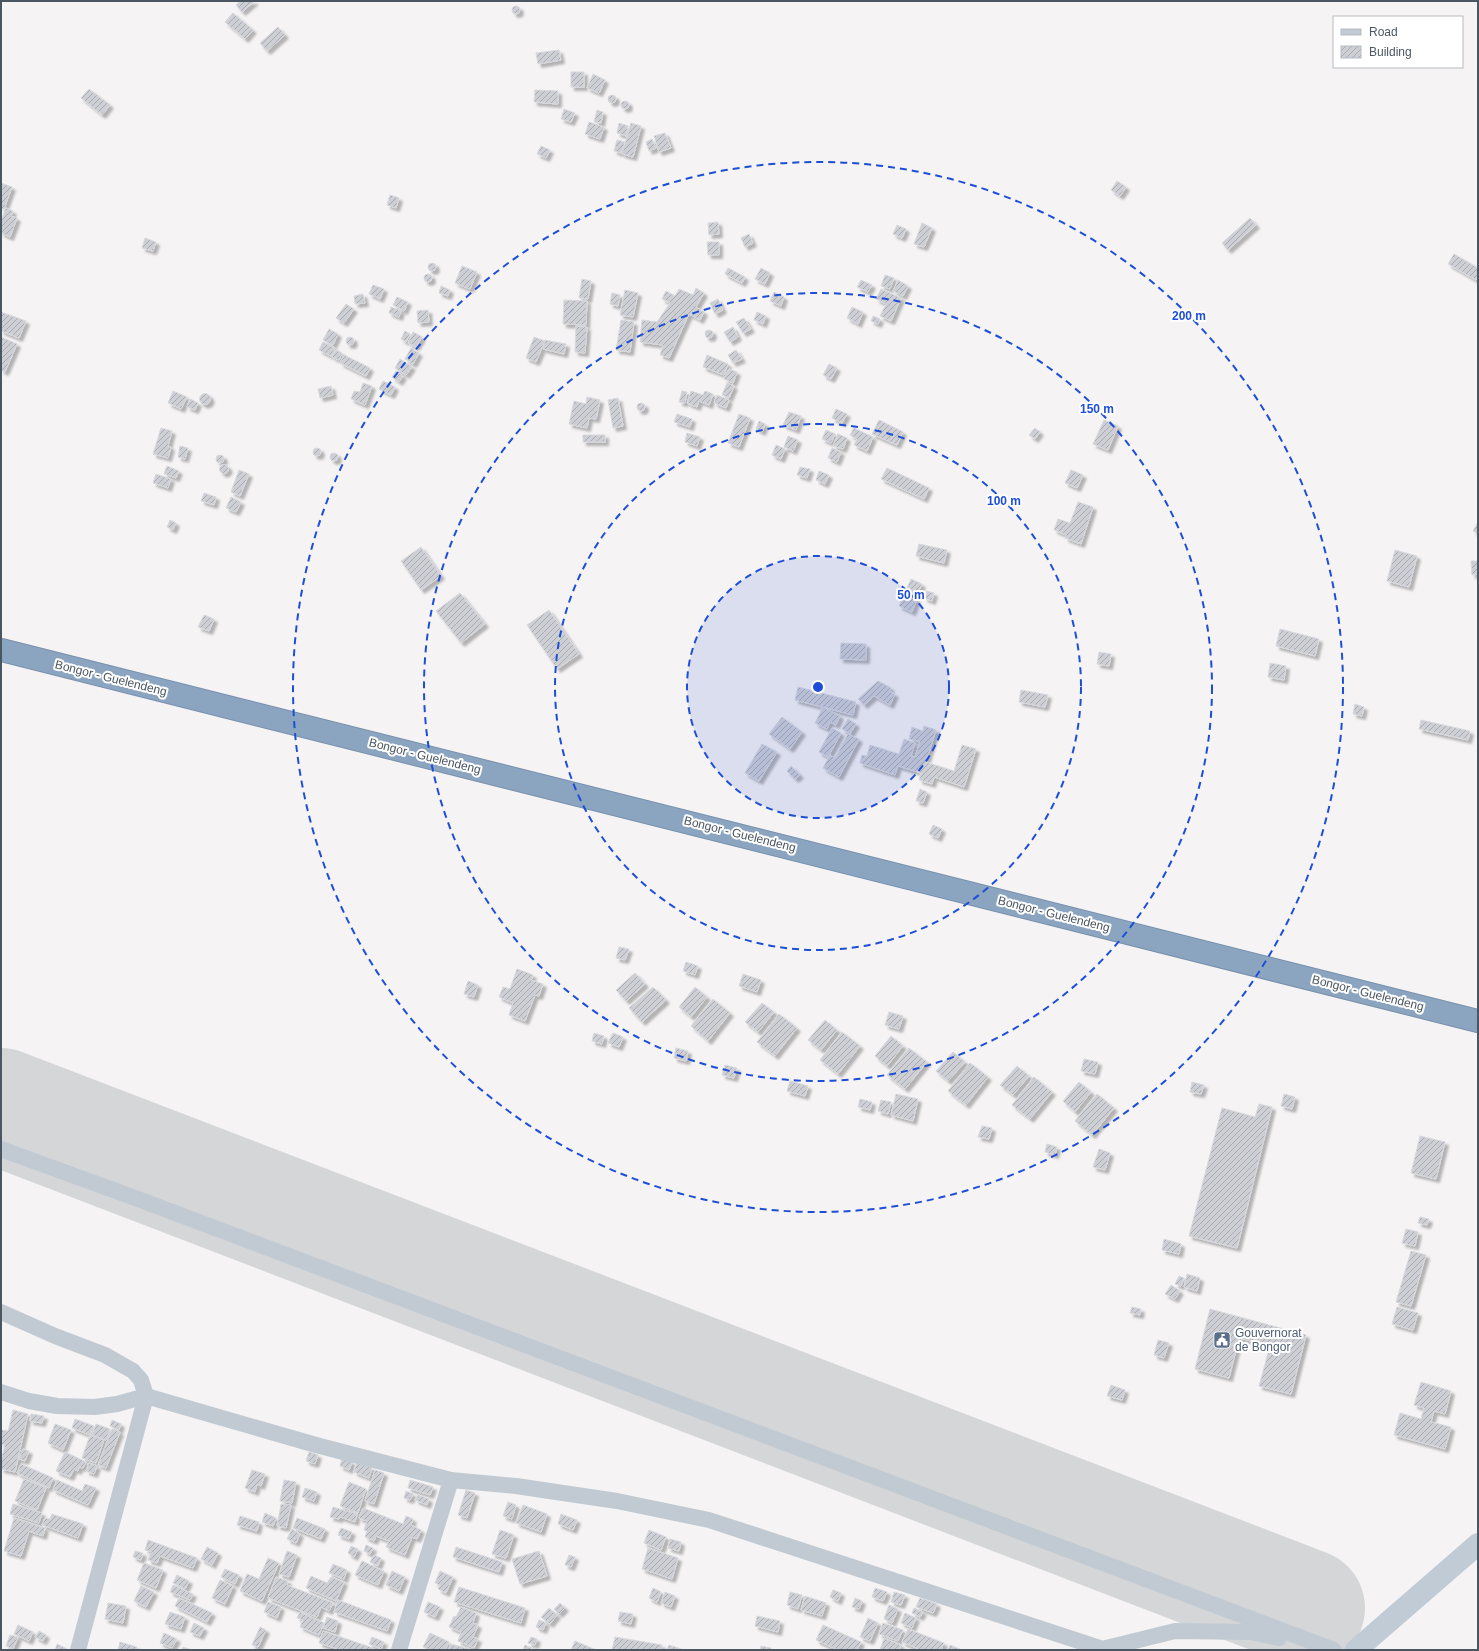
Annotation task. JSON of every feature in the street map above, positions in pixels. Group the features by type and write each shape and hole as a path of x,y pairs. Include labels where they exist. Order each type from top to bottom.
{"highway":[{"name":"Bongor - Guelendeng","path":"1,650 1478,1021"}],"street":[{"path":"1,1149 138,1199 1334,1650"},
{"path":"1,1312 55,1336 105,1355 133,1371 141,1380 146,1396 78,1650"},
{"path":"1,1392 29,1401 57,1406 95,1407 117,1404 146,1396 316,1445 451,1480 516,1486 617,1501 709,1520 1099,1649 1175,1631 1251,1632 1326,1650"},
{"path":"399,1650 451,1480"},
{"path":"1356,1650 1478,1544"}],"building":[{"path":"240,1 255,1 242,12 236,5"},
{"path":"514,6 518,6 520,10 518,14 514,14 512,12 512,8"},
{"path":"233,13 253,30 245,39 225,22"},
{"path":"278,27 285,35 267,51 260,43"},
{"path":"559,50 561,60 538,64 536,53"},
{"path":"571,72 584,72 584,87 571,87"},
{"path":"593,74 605,80 599,93 587,88"},
{"path":"89,89 110,105 102,115 81,98"},
{"path":"535,90 558,91 558,104 534,102"},
{"path":"610,95 614,95 616,99 614,103 610,103 608,101 608,97"},
{"path":"623,101 627,101 629,105 627,109 623,109 621,107 621,103"},
{"path":"564,109 575,113 571,122 561,119"},
{"path":"597,110 603,112 601,123 594,122"},
{"path":"589,122 604,127 600,139 585,134"},
{"path":"619,123 628,126 626,136 617,133"},
{"path":"631,123 641,126 633,157 622,154"},
{"path":"665,133 671,148 659,152 654,136"},
{"path":"652,139 656,148 649,151 646,142"},
{"path":"617,140 625,142 621,153 614,151"},
{"path":"541,146 550,150 546,158 537,154"},
{"path":"1117,181 1126,187 1120,196 1111,190"},
{"path":"1,183 12,187 4,209 1,208"},
{"path":"390,195 399,198 396,208 387,205"},
{"path":"6,208 13,211 11,216 17,218 10,237 1,233 1,221"},
{"path":"1250,218 1256,225 1228,250 1222,243"},
{"path":"718,222 719,234 709,235 708,223"},
{"path":"922,223 932,228 924,247 914,244"},
{"path":"897,225 906,229 902,238 893,234"},
{"path":"749,234 753,243 745,247 741,238"},
{"path":"145,238 156,242 153,251 142,248"},
{"path":"707,242 719,242 719,255 708,255"},
{"path":"1454,254 1478,268 1476,280 1448,264"},
{"path":"430,263 434,263 436,267 434,271 430,271 428,269 428,265"},
{"path":"462,266 477,272 470,289 455,283"},
{"path":"728,268 745,277 742,283 725,274"},
{"path":"761,268 770,273 765,284 755,279"},
{"path":"426,274 430,274 432,278 430,282 426,282 424,280 424,276"},
{"path":"885,275 894,278 890,289 881,286"},
{"path":"582,279 591,281 588,299 579,298"},
{"path":"861,280 872,285 868,292 857,287"},
{"path":"898,280 908,286 903,296 893,291"},
{"path":"373,285 384,289 380,299 369,294"},
{"path":"441,286 450,290 448,296 439,293"},
{"path":"696,288 704,293 696,307 704,312 700,320 689,314 669,358 660,355 663,345 640,342 642,320 657,322 670,303 662,299 666,291 675,296 679,289 693,295"},
{"path":"881,289 901,298 891,321 880,316 886,304 876,299"},
{"path":"625,290 638,293 633,317 620,315"},
{"path":"774,292 784,297 781,306 770,301"},
{"path":"612,293 620,295 618,306 610,304"},
{"path":"363,294 365,303 355,304 354,296"},
{"path":"397,297 408,302 404,311 393,305"},
{"path":"718,299 723,310 715,314 710,303"},
{"path":"564,300 587,301 586,325 563,324"},
{"path":"346,304 354,309 344,323 336,318"},
{"path":"391,307 401,311 399,317 389,313"},
{"path":"852,307 863,312 858,324 847,318"},
{"path":"428,310 429,322 418,323 417,311"},
{"path":"1,312 26,321 19,338 1,331"},
{"path":"757,312 766,316 763,324 754,320"},
{"path":"873,316 880,319 878,324 871,321"},
{"path":"744,318 751,329 743,333 736,322"},
{"path":"621,320 634,322 630,352 616,350"},
{"path":"576,326 587,327 585,353 575,352"},
{"path":"733,327 738,337 730,342 724,332"},
{"path":"329,329 338,334 333,345 323,340"},
{"path":"707,330 711,330 713,334 711,338 707,338 705,336 705,332"},
{"path":"405,331 410,334 406,342 401,339"},
{"path":"413,332 422,337 416,347 408,343"},
{"path":"1,337 17,344 5,372 1,370"},
{"path":"348,337 352,337 354,341 352,345 348,345 346,343 346,339"},
{"path":"534,337 545,341 536,362 526,358"},
{"path":"545,340 566,344 564,354 543,349"},
{"path":"323,342 335,348 331,356 319,350"},
{"path":"411,348 419,353 413,364 405,359"},
{"path":"336,350 342,353 339,360 332,357"},
{"path":"736,350 742,359 733,363 728,355"},
{"path":"344,355 370,368 366,376 340,363"},
{"path":"707,355 728,364 724,375 703,367"},
{"path":"400,359 412,367 406,375 395,368"},
{"path":"829,364 837,368 831,379 823,375"},
{"path":"729,369 737,372 733,383 724,379"},
{"path":"396,371 403,376 399,382 392,377"},
{"path":"383,381 395,387 391,395 379,389"},
{"path":"363,383 372,386 365,405 351,399 354,391 360,392"},
{"path":"727,383 734,386 729,398 722,395"},
{"path":"331,386 333,395 320,398 318,389"},
{"path":"173,391 187,397 181,409 168,403"},
{"path":"682,391 687,392 685,403 679,402"},
{"path":"691,391 703,395 705,391 713,394 709,405 699,401 697,407 687,403"},
{"path":"205,393 209,395 211,399 209,403 205,405 201,403 199,399 201,395"},
{"path":"717,395 729,400 726,408 714,403"},
{"path":"587,397 600,400 596,419 589,418 587,428 569,424 574,401 586,404"},
{"path":"618,398 623,426 613,428 608,400"},
{"path":"190,399 198,403 195,410 187,407"},
{"path":"639,403 643,403 645,407 643,411 639,411 637,409 637,405"},
{"path":"836,409 847,414 842,423 832,418"},
{"path":"789,412 801,416 796,430 783,425"},
{"path":"677,414 692,419 690,427 674,422"},
{"path":"739,414 750,418 739,447 728,443"},
{"path":"879,420 903,432 897,445 872,434"},
{"path":"1104,420 1118,426 1108,450 1093,444"},
{"path":"759,421 765,424 762,432 756,429"},
{"path":"161,428 172,431 168,446 171,447 168,458 153,454"},
{"path":"854,428 873,437 867,451 854,445 857,439 850,435"},
{"path":"1035,428 1040,432 1035,439 1029,435"},
{"path":"826,430 835,434 831,443 822,439"},
{"path":"687,433 700,437 697,446 685,442"},
{"path":"838,434 847,438 843,449 833,446"},
{"path":"583,435 605,435 605,442 583,442"},
{"path":"788,436 798,440 793,451 784,447"},
{"path":"776,445 785,449 781,459 772,455"},
{"path":"180,446 188,448 185,459 178,457"},
{"path":"315,448 319,448 321,452 319,456 315,456 313,454 313,450"},
{"path":"832,448 841,452 837,462 828,458"},
{"path":"332,453 336,453 338,457 336,461 332,461 330,459 330,455"},
{"path":"218,455 222,455 224,459 222,463 218,463 216,461 216,457"},
{"path":"222,465 226,465 228,469 226,473 222,473 220,471 220,467"},
{"path":"167,466 179,471 176,478 164,474"},
{"path":"800,467 810,469 807,478 797,475"},
{"path":"887,468 929,488 924,499 881,479"},
{"path":"239,470 249,474 240,496 231,492"},
{"path":"1071,470 1083,475 1077,488 1065,483"},
{"path":"819,471 829,475 825,484 816,480"},
{"path":"156,474 171,479 168,488 153,483"},
{"path":"204,493 216,497 214,505 201,501"},
{"path":"231,497 241,502 236,512 226,508"},
{"path":"1078,502 1093,507 1081,544 1065,538 1066,535 1054,530 1058,519 1070,523"},
{"path":"170,520 176,523 173,530 167,527"},
{"path":"1478,522 1478,534 1473,531"},
{"path":"919,544 947,550 944,563 916,556"},
{"path":"421,547 441,576 421,590 401,561"},
{"path":"1395,550 1417,556 1409,587 1387,581"},
{"path":"1471,561 1478,561 1478,574 1472,575"},
{"path":"911,579 922,584 917,595 906,590"},
{"path":"927,591 934,593 932,601 924,598"},
{"path":"460,593 485,624 461,643 436,611"},
{"path":"904,594 917,599 912,612 899,606"},
{"path":"549,610 579,654 557,669 527,625"},
{"path":"204,615 214,619 209,631 198,627"},
{"path":"1280,629 1319,639 1315,656 1276,646"},
{"path":"841,643 866,644 866,660 840,659"},
{"path":"1099,652 1111,654 1109,666 1097,664"},
{"path":"1270,663 1286,666 1284,680 1268,677"},
{"path":"878,681 891,688 889,691 895,694 890,705 874,696 864,705 858,699"},
{"path":"798,687 856,702 853,715 795,700"},
{"path":"1021,690 1048,695 1045,707 1019,702"},
{"path":"1355,704 1364,707 1362,716 1353,714"},
{"path":"823,707 840,716 836,725 830,722 827,729 815,723"},
{"path":"782,717 802,732 790,749 769,734"},
{"path":"848,719 856,724 850,734 842,729"},
{"path":"1421,720 1470,731 1468,740 1419,729"},
{"path":"924,726 936,730 926,762 954,771 962,745 976,749 964,787 934,777 932,784 919,780 921,773 898,766 895,775 860,763 862,755 867,756 870,745 899,754 904,739 915,743 911,756 915,757 920,742 909,739 912,727 923,731"},
{"path":"832,728 841,733 828,757 819,752"},
{"path":"848,734 859,739 839,777 823,768 830,755 835,758"},
{"path":"762,744 777,752 759,781 745,773"},
{"path":"791,766 800,775 795,779 787,771"},
{"path":"920,789 927,792 923,803 916,801"},
{"path":"933,825 942,829 938,838 929,834"},
{"path":"619,947 629,949 625,960 616,958"},
{"path":"686,962 698,966 695,975 683,971"},
{"path":"517,969 533,975 531,980 543,984 539,996 535,995 525,1021 509,1015 513,1003 499,997 503,987 510,989"},
{"path":"635,973 645,984 626,1001 616,990"},
{"path":"743,974 761,980 757,992 739,986"},
{"path":"468,981 478,985 474,997 464,994"},
{"path":"653,987 666,1000 642,1022 629,1008"},
{"path":"695,987 707,997 691,1017 679,1007"},
{"path":"713,999 730,1013 708,1041 691,1026"},
{"path":"762,1003 774,1012 758,1032 745,1022"},
{"path":"889,1012 903,1016 899,1029 885,1025"},
{"path":"779,1014 797,1028 775,1056 757,1042"},
{"path":"825,1020 837,1030 821,1050 808,1040"},
{"path":"842,1032 860,1046 838,1074 820,1060"},
{"path":"594,1033 604,1036 602,1044 592,1041"},
{"path":"613,1033 623,1037 619,1047 608,1043"},
{"path":"891,1036 903,1046 887,1066 875,1056"},
{"path":"676,1048 688,1051 686,1061 674,1058"},
{"path":"909,1048 927,1062 905,1089 887,1075"},
{"path":"953,1052 965,1062 948,1081 936,1071"},
{"path":"1084,1059 1098,1062 1095,1074 1081,1071"},
{"path":"970,1063 988,1077 966,1105 948,1091"},
{"path":"725,1065 737,1068 734,1078 722,1075"},
{"path":"1017,1066 1029,1076 1013,1095 1000,1085"},
{"path":"1034,1077 1052,1092 1030,1119 1012,1105"},
{"path":"790,1081 808,1086 805,1096 787,1091"},
{"path":"1079,1082 1091,1092 1075,1112 1063,1101"},
{"path":"1192,1082 1204,1085 1201,1094 1190,1092"},
{"path":"896,1094 918,1099 913,1121 891,1115"},
{"path":"1097,1094 1114,1108 1092,1135 1075,1121"},
{"path":"1284,1094 1295,1097 1292,1109 1281,1106"},
{"path":"860,1099 872,1102 870,1110 858,1107"},
{"path":"881,1100 891,1102 888,1114 878,1111"},
{"path":"1259,1104 1272,1107 1237,1248 1189,1236 1222,1108 1255,1117"},
{"path":"982,1126 992,1128 989,1139 978,1137"},
{"path":"1420,1136 1445,1142 1436,1179 1411,1173"},
{"path":"1047,1144 1057,1147 1055,1155 1045,1152"},
{"path":"1099,1149 1110,1153 1105,1170 1093,1167"},
{"path":"1420,1217 1429,1219 1427,1225 1418,1223"},
{"path":"1406,1229 1418,1232 1415,1246 1402,1243"},
{"path":"1164,1239 1181,1244 1179,1254 1162,1250"},
{"path":"1411,1251 1426,1255 1411,1306 1396,1302"},
{"path":"1187,1274 1200,1278 1197,1291 1184,1287"},
{"path":"1179,1276 1184,1278 1181,1286 1175,1284"},
{"path":"1171,1285 1180,1291 1175,1299 1165,1294"},
{"path":"1132,1307 1141,1309 1140,1315 1130,1313"},
{"path":"1397,1307 1418,1313 1413,1330 1392,1324"},
{"path":"1210,1309 1306,1335 1291,1394 1259,1386 1270,1346 1239,1338 1229,1378 1195,1369"},
{"path":"1158,1340 1169,1343 1164,1358 1154,1355"},
{"path":"1421,1382 1451,1391 1445,1414 1434,1411 1431,1422 1451,1427 1445,1449 1394,1435 1400,1413 1421,1419 1424,1408 1414,1405"},
{"path":"1111,1385 1125,1390 1122,1400 1107,1396"},
{"path":"13,1410 28,1414 15,1472 1,1469 1,1461 5,1445 1,1444 1,1430 8,1431"},
{"path":"31,1414 44,1416 42,1423 30,1421"},
{"path":"75,1419 94,1426 90,1435 72,1428"},
{"path":"112,1420 121,1424 119,1430 110,1426"},
{"path":"55,1424 71,1430 63,1450 48,1443"},
{"path":"96,1424 110,1429 106,1440 92,1435"},
{"path":"112,1429 120,1432 106,1468 98,1465"},
{"path":"90,1435 104,1440 96,1463 82,1458"},
{"path":"23,1449 29,1451 25,1461 19,1459"},
{"path":"65,1452 86,1462 83,1468 79,1467 78,1471 74,1469 70,1477 56,1471"},
{"path":"309,1452 318,1455 315,1464 306,1461"},
{"path":"342,1458 352,1462 349,1470 340,1466"},
{"path":"357,1462 372,1468 369,1478 354,1472"},
{"path":"89,1463 97,1466 94,1474 86,1471"},
{"path":"21,1464 53,1478 49,1488 17,1473"},
{"path":"252,1470 265,1474 261,1486 257,1484 255,1492 245,1488"},
{"path":"375,1470 384,1473 374,1504 365,1501"},
{"path":"24,1479 46,1488 37,1510 15,1501"},
{"path":"57,1480 82,1491 85,1484 96,1488 88,1505 53,1490"},
{"path":"284,1480 296,1482 292,1503 280,1501"},
{"path":"410,1480 433,1487 430,1495 408,1488"},
{"path":"349,1482 366,1489 358,1513 340,1506"},
{"path":"305,1488 317,1492 314,1501 302,1497"},
{"path":"466,1490 475,1493 467,1518 458,1515"},
{"path":"406,1491 413,1494 410,1500 404,1498"},
{"path":"418,1495 429,1499 427,1505 415,1500"},
{"path":"508,1502 516,1505 512,1519 503,1516"},
{"path":"13,1504 42,1513 39,1523 10,1514"},
{"path":"281,1504 291,1505 286,1528 277,1526"},
{"path":"523,1505 547,1514 541,1532 516,1523"},
{"path":"333,1507 357,1514 355,1522 340,1517 339,1519 330,1517"},
{"path":"363,1508 403,1524 406,1516 413,1519 411,1525 421,1530 417,1539 412,1537 405,1555 386,1547 389,1541 376,1536 374,1541 365,1537 367,1531 364,1530 367,1521 359,1518"},
{"path":"265,1513 276,1518 273,1526 262,1522"},
{"path":"52,1514 83,1524 78,1538 42,1525 45,1518 50,1519"},
{"path":"561,1514 577,1520 573,1530 558,1524"},
{"path":"240,1516 259,1522 257,1531 237,1525"},
{"path":"14,1518 45,1528 43,1536 29,1531 21,1556 4,1551"},
{"path":"297,1518 325,1529 321,1539 293,1528"},
{"path":"341,1528 352,1532 349,1539 338,1535"},
{"path":"292,1529 300,1534 296,1543 287,1539"},
{"path":"500,1530 514,1535 506,1558 492,1554"},
{"path":"649,1530 666,1537 661,1550 644,1543"},
{"path":"670,1539 681,1542 679,1551 668,1548"},
{"path":"148,1540 197,1558 193,1568 160,1556 157,1563 148,1560 151,1552 145,1550"},
{"path":"366,1545 373,1548 370,1554 364,1551"},
{"path":"351,1546 358,1549 354,1557 348,1553"},
{"path":"207,1547 218,1553 212,1565 201,1559"},
{"path":"456,1547 502,1562 499,1572 453,1557"},
{"path":"648,1548 678,1558 672,1579 642,1569"},
{"path":"135,1551 143,1553 141,1560 133,1557"},
{"path":"287,1551 297,1555 289,1577 279,1574"},
{"path":"539,1551 547,1576 520,1584 512,1559"},
{"path":"374,1555 381,1558 378,1566 370,1562"},
{"path":"569,1555 575,1557 571,1567 565,1565"},
{"path":"268,1558 279,1563 262,1601 240,1591 247,1574 259,1579"},
{"path":"362,1561 384,1571 378,1585 355,1575"},
{"path":"144,1563 163,1570 156,1588 137,1580"},
{"path":"333,1564 347,1570 344,1579 329,1573"},
{"path":"225,1569 239,1575 235,1584 221,1577"},
{"path":"392,1571 405,1577 399,1591 386,1585"},
{"path":"440,1571 453,1577 446,1593 438,1589 440,1585 435,1583"},
{"path":"177,1575 189,1581 185,1589 173,1583"},
{"path":"311,1576 327,1583 331,1577 344,1582 336,1601 306,1588"},
{"path":"276,1577 288,1581 287,1585 333,1603 329,1611 321,1607 317,1617 268,1598"},
{"path":"220,1580 233,1586 225,1604 212,1598"},
{"path":"173,1585 193,1594 190,1600 170,1592"},
{"path":"141,1586 154,1592 146,1607 134,1601"},
{"path":"459,1587 525,1608 521,1623 454,1602"},
{"path":"653,1588 661,1592 657,1602 649,1598"},
{"path":"875,1588 887,1592 883,1601 872,1597"},
{"path":"833,1590 841,1593 838,1601 830,1597"},
{"path":"665,1592 675,1596 671,1607 661,1603"},
{"path":"790,1592 802,1595 798,1609 787,1605"},
{"path":"894,1592 905,1595 901,1605 891,1602"},
{"path":"805,1596 826,1603 822,1616 801,1610"},
{"path":"179,1598 212,1613 207,1622 175,1606"},
{"path":"855,1598 862,1601 859,1609 852,1607"},
{"path":"920,1598 937,1604 933,1613 916,1607"},
{"path":"338,1600 391,1620 387,1631 334,1612"},
{"path":"268,1602 281,1607 277,1618 264,1612"},
{"path":"428,1602 440,1607 435,1617 424,1612"},
{"path":"108,1603 126,1606 123,1623 105,1619"},
{"path":"560,1603 565,1608 559,1614 554,1609"},
{"path":"889,1605 898,1609 892,1623 884,1619"},
{"path":"461,1607 476,1613 473,1623 478,1625 473,1637 478,1639 474,1648 458,1641 461,1632 449,1627 454,1616 456,1617"},
{"path":"549,1608 557,1615 550,1624 541,1617"},
{"path":"914,1608 923,1612 920,1617 912,1613"},
{"path":"170,1612 185,1617 181,1629 165,1624"},
{"path":"300,1612 324,1623 319,1635 300,1627 303,1620 297,1618"},
{"path":"620,1612 633,1614 631,1624 618,1621"},
{"path":"905,1613 916,1618 912,1628 901,1623"},
{"path":"757,1616 780,1621 778,1632 755,1626"},
{"path":"327,1617 338,1621 335,1632 323,1628"},
{"path":"868,1618 878,1623 870,1641 860,1637"},
{"path":"539,1620 546,1623 543,1630 536,1627"},
{"path":"194,1623 204,1628 200,1636 190,1632"},
{"path":"883,1623 903,1630 898,1641 879,1634"},
{"path":"18,1625 33,1632 29,1641 14,1634"},
{"path":"823,1625 861,1642 857,1650 838,1650 816,1640"},
{"path":"260,1627 266,1630 258,1647 252,1645"},
{"path":"908,1629 944,1643 941,1650 921,1650 902,1642"},
{"path":"39,1631 46,1635 43,1641 35,1637"},
{"path":"323,1631 373,1648 372,1650 340,1650 319,1643"},
{"path":"164,1633 177,1639 172,1648 160,1643"},
{"path":"430,1633 449,1642 445,1650 430,1650 423,1647"},
{"path":"10,1635 18,1637 13,1649 6,1646"},
{"path":"372,1637 384,1642 381,1649 369,1644"},
{"path":"531,1637 537,1639 535,1645 528,1643"},
{"path":"615,1637 662,1645 661,1650 612,1650"},
{"path":"884,1638 901,1645 899,1650 880,1650"},
{"path":"575,1641 596,1650 571,1650"},
{"path":"120,1642 137,1647 136,1650 118,1650"},
{"path":"57,1644 67,1649 55,1650"},
{"path":"450,1644 471,1649 471,1650 449,1650"},
{"path":"525,1645 531,1648 530,1650 523,1650"},
{"path":"669,1645 684,1650 667,1650"},
{"path":"950,1645 962,1650 948,1650"},
{"path":"761,1646 771,1648 770,1650 760,1650"},
{"path":"183,1647 192,1650 182,1650"}],"runway":[{"path":"1,1107 1306,1608"}],"place":[{"name":"Gouvernorat de Bongor","path":"1222,1340"}]}
